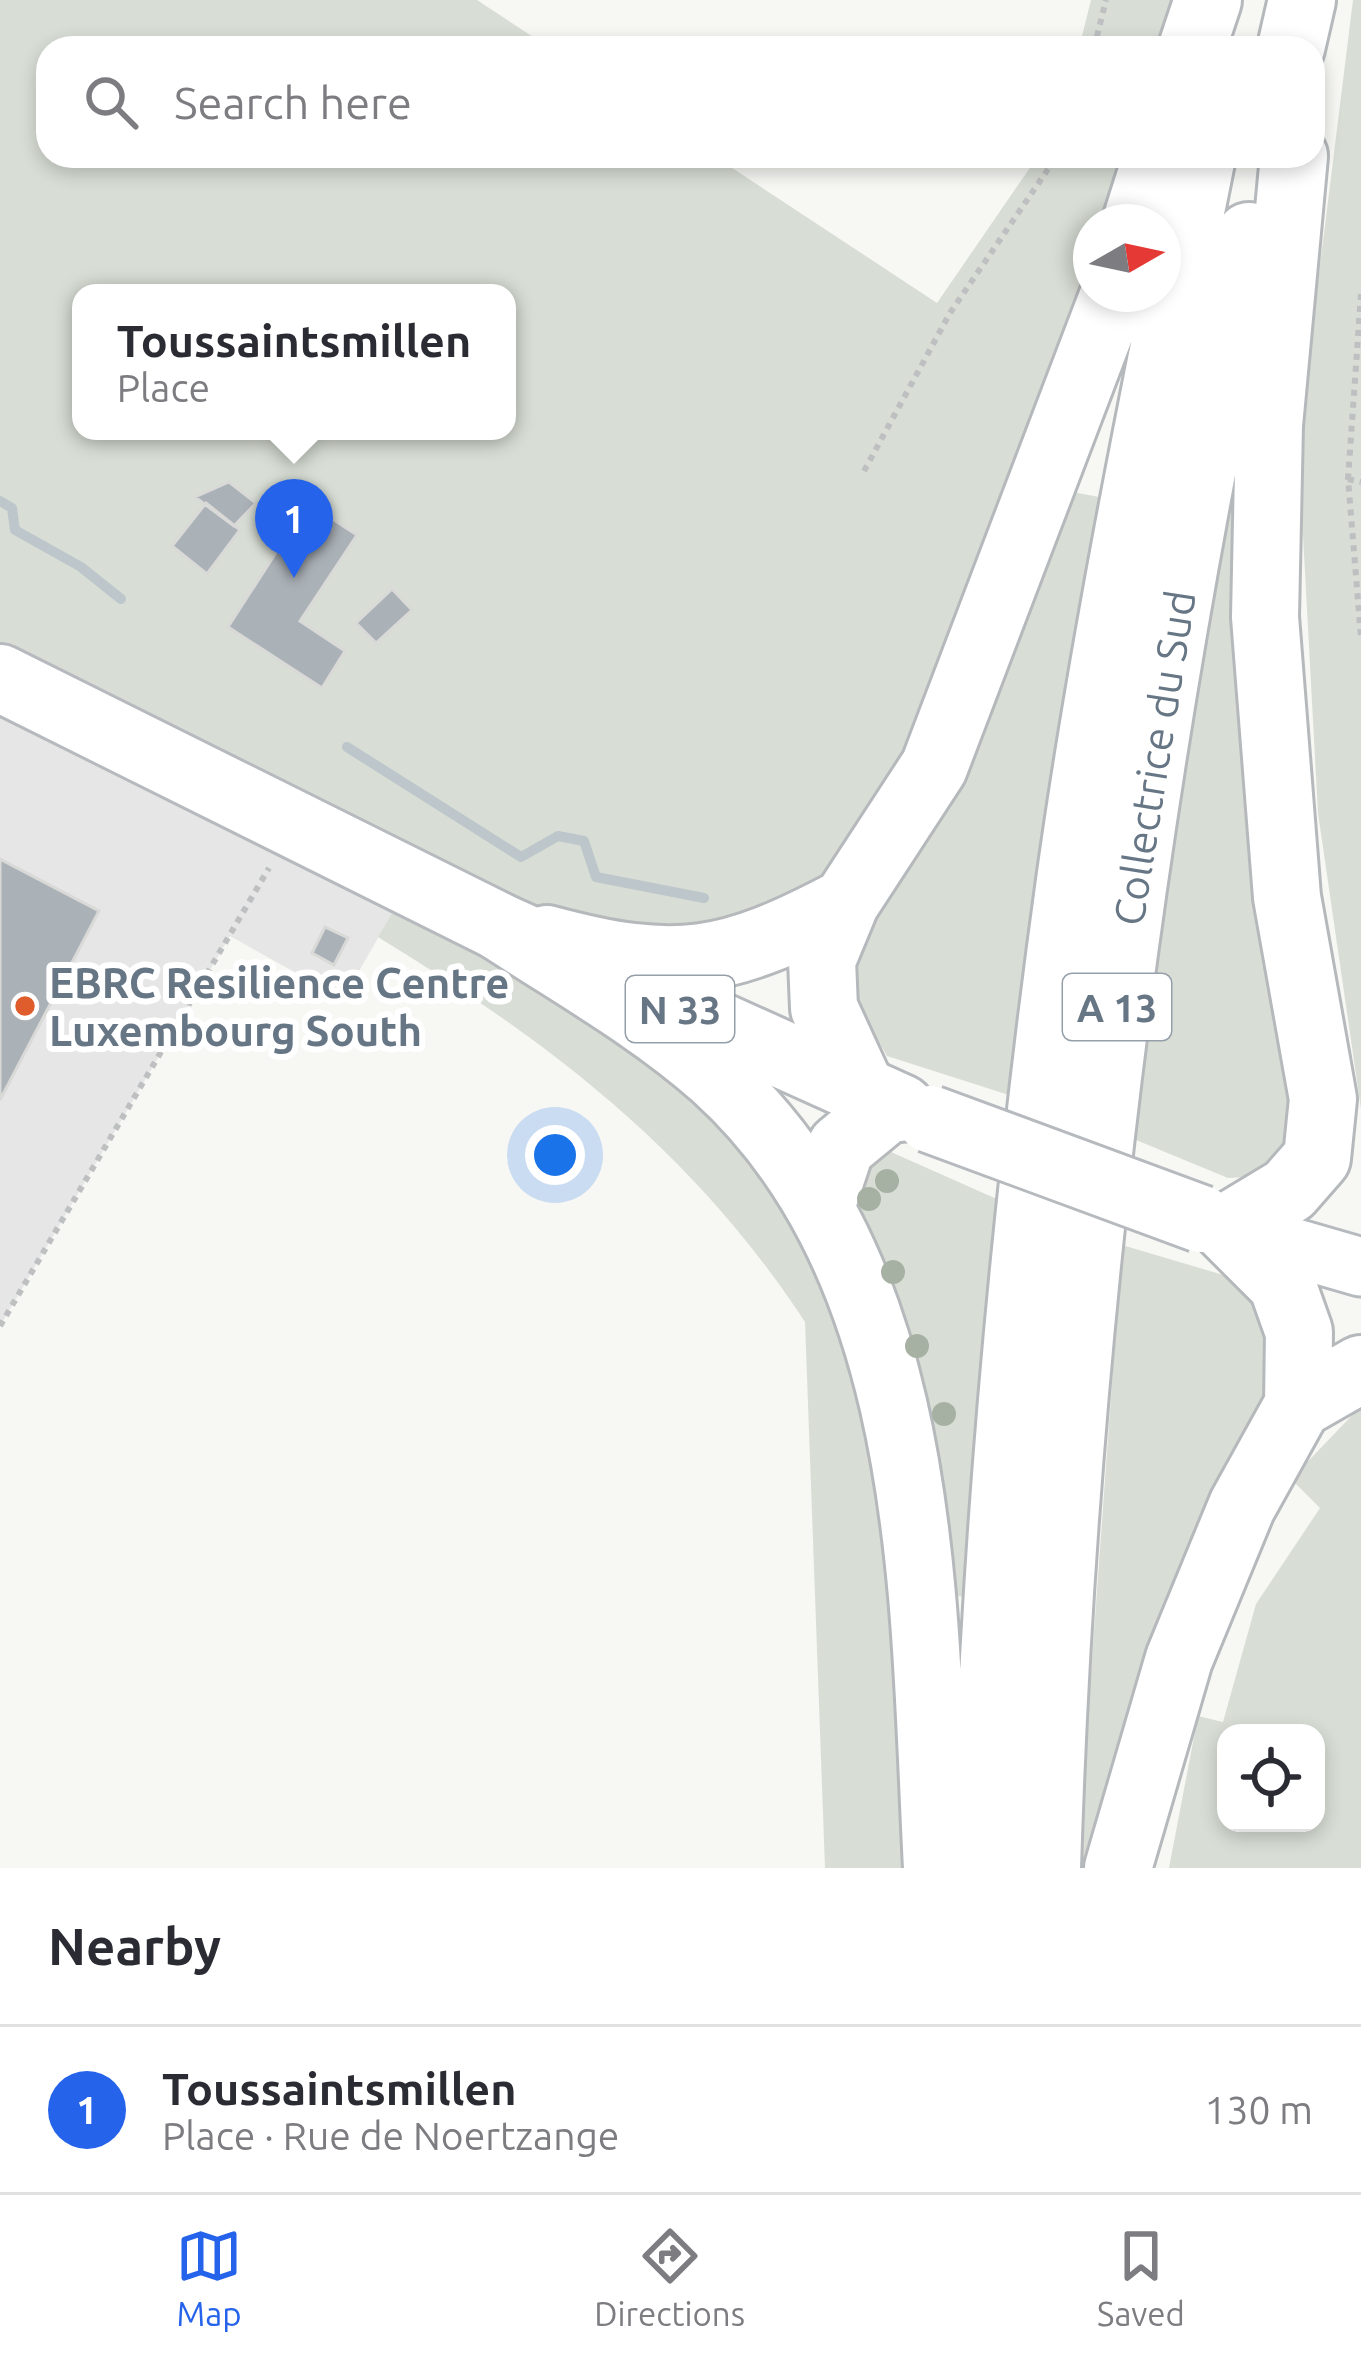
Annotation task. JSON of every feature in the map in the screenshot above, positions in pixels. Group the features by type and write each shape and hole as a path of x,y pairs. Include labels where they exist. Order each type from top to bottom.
{"main road":[{"path":"1196,36 1208,0"},
{"path":"1226,36 1234,0"},
{"path":"1294,36 1302,0"},
{"path":"1308,36 1312,0"},
{"path":"1142,204 1153,168"},
{"name":"Collectrice du Sud","path":"985,1868 998,1586 1070,880 1144,447 1200,168"},
{"name":"Collectrice du Sud","path":"1047,1868 1059,1594 1088,1249 1135,866 1204,449 1263,168"},
{"path":"1213,1224 1289,1190 1317,1158 1323,1099 1287,897 1265,617 1269,425 1293,168"},
{"path":"822,1204 841,1147 895,1106 824,1008 822,960 846,902 934,766 1107,312"},
{"name":"N 33","path":"0,677 283,844 498,926 895,1106 1213,1224"},
{"path":"498,926 627,960 696,962 775,940 846,902"},
{"path":"498,926 652,1027 715,1077 767,1131 822,1204 858,1285 881,1363 910,1504 924,1627 937,1868"},
{"path":"1323,1099 1361,1167"},
{"path":"1213,1224 1361,1267"},
{"path":"1118,1868 1179,1659 1241,1505 1298,1405 1299,1331 1282,1284 1213,1224"},
{"path":"1298,1405 1361,1369"}],"path":[{"path":"1097,36 1106,0"},
{"path":"864,471 950,313 1049,168"},
{"path":"1361,293 1348,479 1361,637"},
{"path":"1348,479 1361,482"},
{"path":"0,1326 283,844"}],"shaded area":[{"path":"0,0 477,0 532,36 36,36 36,168 732,168 937,303 1030,168 1130,168 1119,204 1073,204 1073,312 1082,312 917,746 820,884 748,924 619,935 282,846 0,717"},
{"path":"1091,0 1182,0 1172,36 1082,36"},
{"path":"1353,0 1361,0 1361,1109 1318,813 1298,443"},
{"path":"1062,490 1099,497 1038,870 1012,1096 887,1056 876,1037 863,1040 848,981 867,902"},
{"path":"1230,497 1249,502 1297,1132 1267,1176 1228,1178 1136,1140 1171,846"},
{"path":"0,717 398,903 343,999 230,936 0,1326"},
{"path":"398,903 617,1028 789,1191 873,1405 915,1868 825,1868 805,1322 715,1204 614,1105 502,1018 378,937"},
{"path":"882,1148 999,1200 966,1597 939,1594 853,1229 849,1175"},
{"path":"1122,1245 1247,1282 1286,1373 1100,1867 1077,1867"},
{"path":"1361,1406 1361,1868 1169,1868 1198,1716 1223,1722 1256,1604 1320,1508 1291,1479"}],"building":[{"path":"229,482 256,503 234,526 195,497"},
{"path":"206,503 240,530 207,574 172,546"},
{"path":"308,503 357,535 300,621 345,651 322,688 228,627"},
{"path":"392,589 412,610 376,643 356,623"},
{"name":"EBRC Resilience Centre Luxembourg South","path":"0,859 99,911 0,1100"},
{"path":"325,927 348,938 334,965 312,953"}],"waterway":[{"path":"0,501 12,508 15,530 81,567 121,599"},
{"path":"347,747 521,857 558,836 584,841 596,877 704,898"}],"place":[{"name":"Toussaintsmillen","path":"294,578"},
{"name":"EBRC Resilience Centre Luxembourg South","path":"25,1006"}]}
